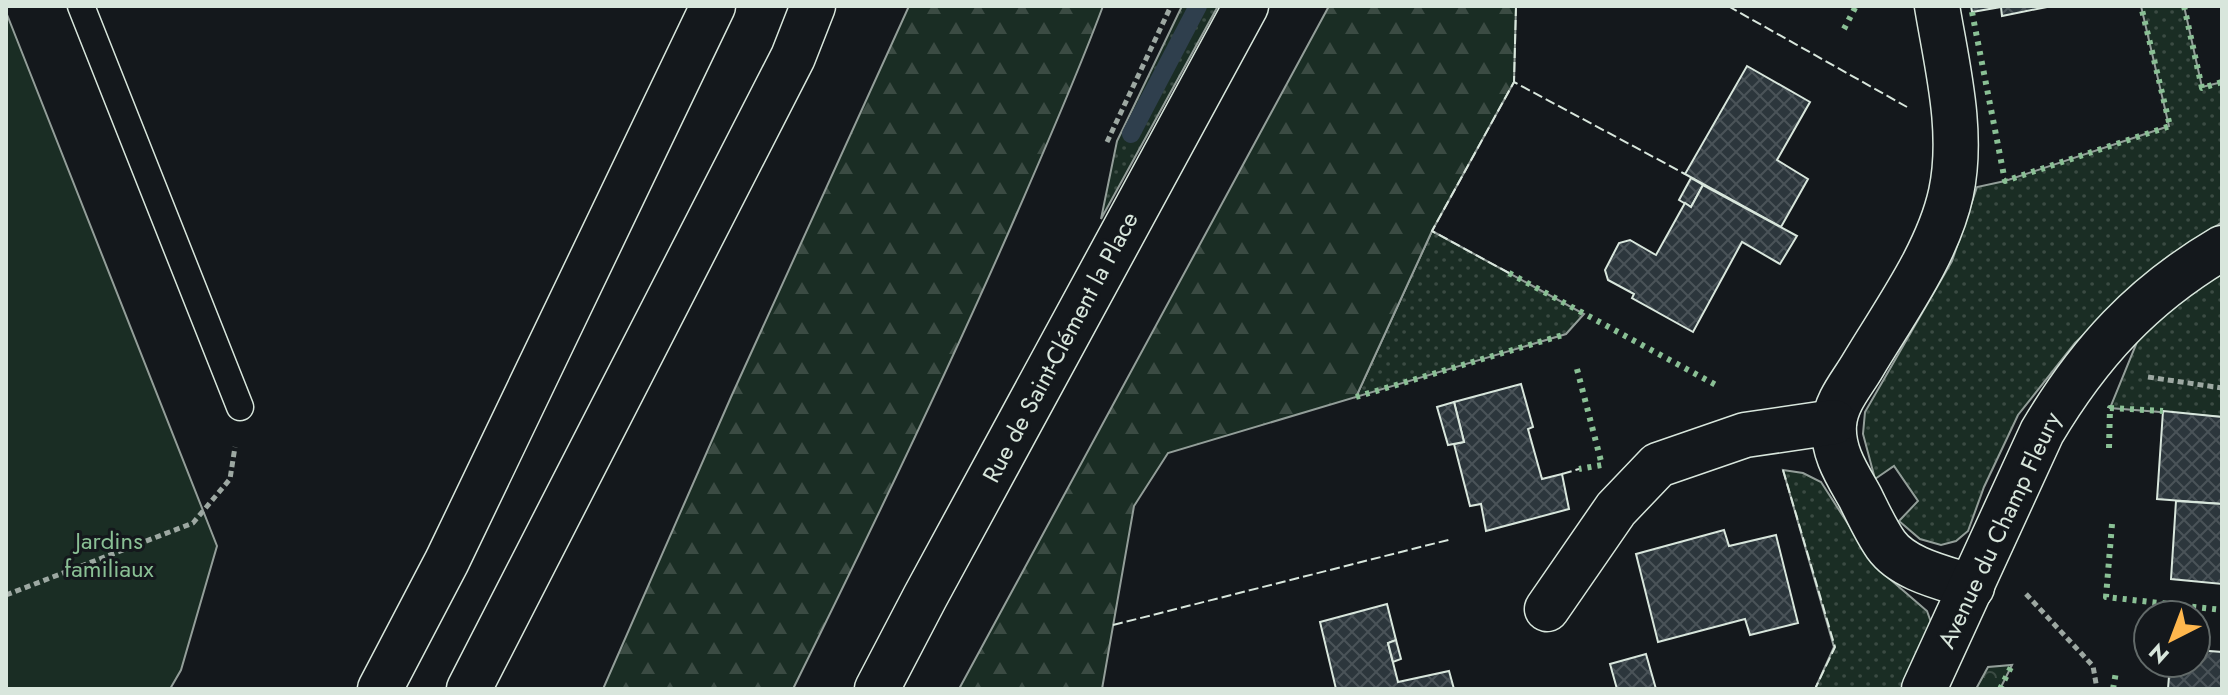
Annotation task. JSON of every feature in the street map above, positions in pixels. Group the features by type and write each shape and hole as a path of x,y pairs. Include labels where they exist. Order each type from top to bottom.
{"main road":[{"path":"380,689 447,561 713,6"},
{"path":"469,689 793,57 813,6"},
{"name":"Rue de Saint-Clément la Place","path":"877,689 1246,6"},
{"path":"1937,6 1956,128 1951,192 1941,225 1926,257 1856,379 1841,399 1834,422 1835,444 1842,465 1887,548 1915,567 1972,587"},
{"name":"Avenue du Champ Fleury","path":"1924,689 2042,432 2087,364 2110,336 2163,286 2222,248"},
{"path":"1547,609 1616,509 1658,465 1745,435 1834,422"}],"lane":[{"path":"81,6 240,407"}],"path":[{"path":"2133,375 2222,388"},
{"path":"6,595 193,523 230,479 240,407"},
{"path":"2017,584 2093,666 2097,689"}],"green space":[{"path":"909,6 1103,6 1051,136 963,333 793,689 603,689 731,397"},
{"path":"1182,6 1218,6 1101,219 1117,141"},
{"path":"1329,6 1516,6 1514,82 1432,231 1356,397 1168,453 1134,506 1102,689 959,689"},
{"path":"2141,6 2184,6 2202,87 2222,82 2222,222 2150,271 2075,343 2018,415 1984,487 1968,531 1956,541 1941,545 1920,539 1899,521 1918,501 1894,466 1875,479 1863,434 1865,412 1952,261 1977,187 2005,181 2169,126"},
{"name":"Jardins familiaux","path":"6,12 217,546 181,670 170,689 6,689"},
{"path":"1432,231 1584,314 1566,334 1356,397"},
{"path":"2222,272 2222,417 2110,408 2139,337 2188,293"},
{"path":"1783,470 1803,473 1821,482 1876,567 1927,611 1932,625 1910,689 1815,689 1834,647"},
{"path":"2012,665 2000,689 1976,689 1988,667"}],"building":[{"path":"1971,6 2052,6 2002,16 2001,7 1972,12"},
{"path":"1747,66 1810,102 1777,160 1808,179 1781,227 1685,174"},
{"path":"1691,178 1703,185 1691,207 1679,200"},
{"path":"1703,185 1797,236 1780,264 1742,242 1693,332 1632,298 1634,294 1608,280 1605,270 1619,243 1630,240 1656,255 1685,203 1691,207"},
{"path":"1521,384 1533,427 1528,429 1542,479 1562,474 1569,509 1486,531 1481,504 1470,506 1454,444 1464,442 1454,402"},
{"path":"1454,402 1464,442 1448,445 1437,407"},
{"path":"2163,411 2222,417 2222,504 2157,499"},
{"path":"2176,501 2222,504 2222,584 2171,579"},
{"path":"1724,530 1729,546 1776,535 1798,623 1750,635 1745,619 1658,642 1636,554"},
{"path":"1387,604 1396,640 1388,643 1398,682 1449,671 1454,689 1336,689 1320,622"},
{"path":"1396,640 1401,659 1393,662 1388,643"},
{"path":"2212,651 2222,652 2222,689 2168,689 2169,679 2212,679"},
{"path":"1646,654 1656,689 1617,689 1610,664"}],"waterway":[{"path":"1131,134 1198,6"}],"hedge":[{"path":"1844,29 1856,6"},
{"path":"1972,12 2005,181 2170,126 2141,6"},
{"path":"2184,6 2202,88 2222,82"},
{"path":"1509,273 1716,385"},
{"path":"1356,397 1566,334"},
{"path":"1577,369 1602,465 1579,469"},
{"path":"2109,448 2110,408 2163,411"},
{"path":"2112,524 2106,597 2222,610"},
{"path":"2000,689 2012,665"},
{"path":"2113,689 2116,672"}],"fence":[{"path":"1516,6 1514,82 1685,174"},
{"path":"1728,6 1907,107"},
{"path":"1509,273 1432,231 1514,82"},
{"path":"1562,474 1579,469"},
{"path":"1783,470 1835,647 1815,689"},
{"path":"1113,625 1452,539"}]}
